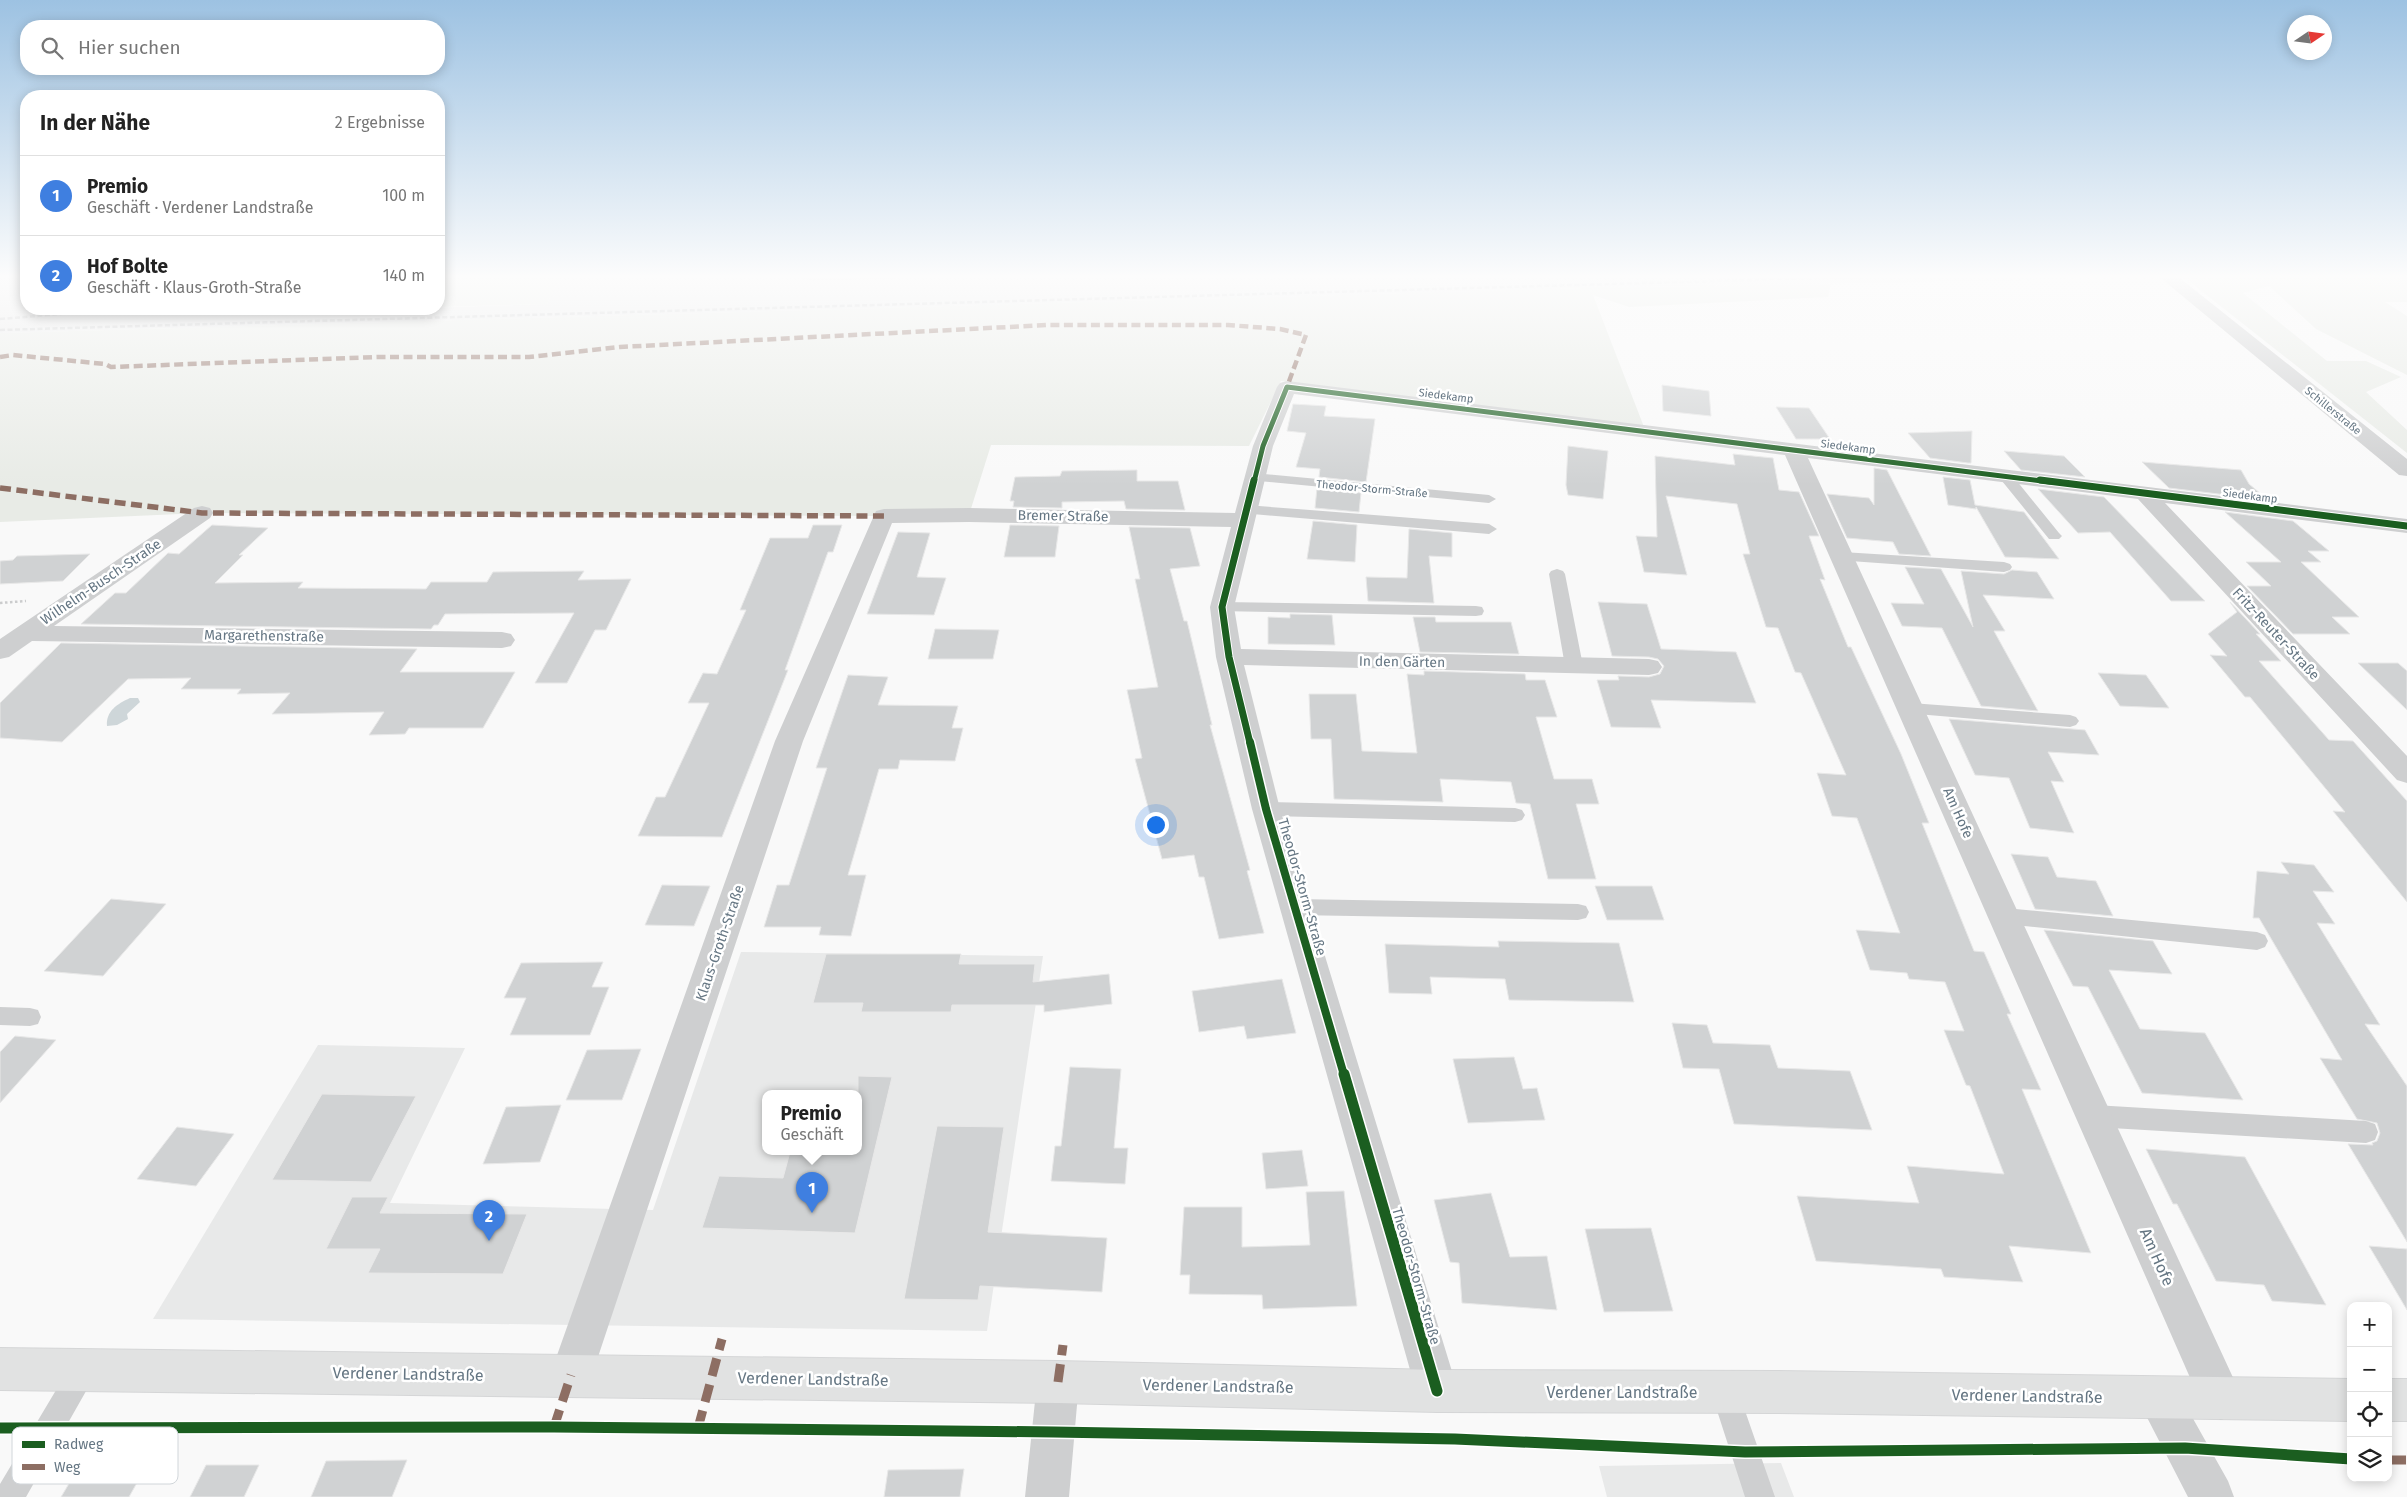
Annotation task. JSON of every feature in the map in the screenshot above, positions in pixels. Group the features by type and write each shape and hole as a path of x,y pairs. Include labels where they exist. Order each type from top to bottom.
{"main road":[{"name":"Verdener Landstraße","path":"0,1369 1058,1382 1437,1391 1726,1392 2347,1400"},
{"path":"2392,1400 2407,1400"}],"street":[{"name":"Schillerstraße","path":"2251,345 2407,470"},
{"name":"Siedekamp","path":"1287,387 2007,478 2407,526"},
{"name":"Theodor-Storm-Straße","path":"1287,387 1263,446 1222,607 1229,657 1266,808 1437,1391"},
{"name":"Am Hofe","path":"1794,451 2221,1399"},
{"name":"Fritz-Reuter-Straße","path":"2146,495 2407,773"},
{"name":"Wilhelm-Busch-Straße","path":"0,651 202,512"},
{"name":"Bremer Straße","path":"884,516 1244,515"},
{"name":"Klaus-Groth-Straße","path":"572,1375 789,741 884,516"},
{"name":"Margarethenstraße","path":"27,632 502,640"},
{"name":"In den Gärten","path":"1229,657 1649,667"},
{"path":"1047,1497 1058,1382"},
{"path":"2158,1398 2212,1497"}],"lane":[{"name":"Theodor-Storm-Straße","path":"1254,477 1489,499"},
{"path":"2007,478 2054,536"},
{"path":"1244,515 1488,529"},
{"path":"1842,557 2004,567"},
{"path":"1557,574 1574,666"},
{"path":"1222,607 1476,611"},
{"path":"1911,709 2070,721"},
{"name":"Theodor-Storm-Straße","path":"1266,808 1515,816"},
{"name":"Theodor-Storm-Straße","path":"1295,907 1578,912"},
{"path":"2005,916 2257,941"},
{"path":"0,1016 30,1017"},
{"path":"2094,1116 2366,1132"},
{"path":"50,1427 84,1370"},
{"path":"1726,1392 1760,1497"},
{"path":"9,1497 17,1484"}],"shaded area":[{"path":"0,345 1612,345 1644,427 1281,381 1249,446 991,445 969,515 202,513 0,522"},
{"path":"2270,345 2307,345 2327,361 2366,361 2401,377 2366,392 2407,430 2407,453"},
{"path":"2347,345 2407,345 2407,375"},
{"path":"130,698 138,698 140,702 127,714 128,719 117,725 107,726 110,712"},
{"path":"741,952 1043,956 987,1331 153,1319 318,1045 465,1048 390,1203 653,1210"},
{"path":"1781,1463 1794,1497 1607,1497 1599,1466"}],"building":[{"path":"1662,385 1709,391 1711,416 1663,411"},
{"path":"1293,404 1326,406 1324,416 1375,419 1366,482 1319,477 1320,469 1296,467 1306,433 1287,431"},
{"path":"1776,407 1809,408 1830,439 1796,439"},
{"path":"1972,431 1971,463 1930,458 1908,433"},
{"path":"1568,446 1608,451 1603,499 1568,495 1566,485"},
{"path":"2004,451 2064,456 2085,477 2021,470"},
{"path":"1733,454 1773,458 1779,490 1799,492 1819,536 1809,536 1825,580 1820,579 1848,647 1851,647 1901,754 1929,823 1922,823 1974,951 1984,952 2011,1014 2007,1014 2041,1090 2022,1089 2091,1253 2009,1246 2023,1282 1944,1277 1941,1269 1816,1261 1797,1196 1919,1203 1907,1166 2004,1174 1970,1086 1966,1085 1944,1030 1964,1031 1945,982 1909,979 1907,973 1870,970 1856,930 1900,933 1857,818 1832,816 1817,773 1846,775 1801,673 1795,672 1778,628 1766,627 1743,554 1750,554 1737,504 1666,496 1687,575 1644,572 1636,536 1657,537 1655,456 1735,465"},
{"path":"2142,462 2241,470 2249,484 2268,500 2169,488"},
{"path":"1874,468 1887,470 1931,556 1899,554 1893,542 1847,538 1827,494 1869,498 1874,505"},
{"path":"1137,470 1137,481 1178,481 1185,510 1126,509 1124,501 1062,502 1062,508 1013,507 1014,501 1010,501 1015,477 1060,476 1062,471"},
{"path":"1943,477 1970,480 1975,505 2024,512 2059,559 2005,557 1976,507 1976,509 1948,505"},
{"path":"1317,488 1361,493 1359,512 1315,508"},
{"path":"2038,489 2104,497 2205,601 2171,601 2110,532 2078,533"},
{"path":"2225,512 2293,521 2329,551 2308,551 2321,562 2301,562 2359,617 2332,617 2350,634 2293,634 2247,586 2271,586 2246,562 2281,562"},
{"path":"1313,521 1357,525 1355,562 1307,559"},
{"path":"212,525 268,528 239,555 243,555 215,583 303,582 298,588 426,589 431,582 487,582 493,572 584,571 578,580 631,579 606,630 595,630 567,683 535,683 574,613 445,614 438,625 434,625 431,629 81,624 115,593 126,593 168,553 179,554"},
{"path":"813,525 842,525 833,552 828,552 785,670 788,670 722,837 638,836 656,797 665,797 709,703 688,703 703,673 717,674 746,610 740,610 770,538 808,538"},
{"path":"1010,525 1059,526 1055,557 1004,557"},
{"path":"1129,527 1190,528 1200,566 1170,569 1184,621 1187,621 1212,725 1210,725 1250,870 1247,871 1264,933 1219,939 1204,877 1199,877 1194,855 1162,859 1135,759 1142,758 1127,690 1158,687 1135,579 1140,579"},
{"path":"1409,529 1452,533 1452,557 1429,556 1434,603 1368,601 1366,577 1407,578"},
{"path":"898,532 930,533 917,577 946,578 934,615 867,614"},
{"path":"90,554 63,581 0,584 0,561 13,560 17,556"},
{"path":"1905,567 1941,569 1973,627 1961,571 2004,574 2012,570 2037,572 2054,599 1983,595 2005,631 1994,631 2038,711 1981,706 1942,628 1902,626 1891,603 1924,604"},
{"path":"1598,602 1647,604 1661,649 1736,652 1756,703 1651,700 1661,728 1611,727 1597,680 1619,680 1618,676 1649,677 1660,674 1664,666 1658,659 1649,657 1612,656"},
{"path":"2230,602 2260,634 2256,634 2281,661 2259,661 2329,740 2353,741 2407,801 2407,902 2333,811 2345,812 2250,697 2245,697 2210,655 2227,656 2208,634 2237,612"},
{"path":"1290,614 1332,615 1335,645 1268,644 1268,617 1290,618"},
{"path":"1413,617 1435,617 1436,622 1511,622 1519,654 1420,652"},
{"path":"935,629 999,630 993,659 928,659"},
{"path":"61,643 417,649 400,672 515,672 483,728 409,728 405,734 369,735 384,712 272,714 290,693 237,694 241,689 181,689 191,678 128,679 62,742 0,738 0,703"},
{"path":"2358,663 2398,663 2407,671 2407,710"},
{"path":"1424,671 1525,674 1526,680 1545,680 1557,717 1536,717 1554,779 1592,779 1599,804 1576,804 1596,879 1548,879 1530,804 1516,803 1511,782 1440,779 1443,802 1334,799 1331,739 1311,739 1309,694 1356,694 1362,751 1417,753 1407,674 1424,675"},
{"path":"2098,673 2146,675 2169,708 2120,706"},
{"path":"848,675 888,677 878,705 958,706 952,728 963,728 955,761 900,760 898,769 879,769 848,875 866,875 851,936 819,935 821,927 764,927 777,885 789,885 827,768 816,768"},
{"path":"1949,719 2085,730 2099,755 2048,752 2064,782 2051,781 2074,833 2030,828 2009,778 1975,775"},
{"path":"2011,854 2048,857 2057,877 2096,881 2113,916 2035,909"},
{"path":"2281,862 2314,865 2334,892 2313,891 2335,924 2317,923 2380,1025 2365,1024 2407,1086 2407,1242 2348,1144 2373,1145 2372,1143 2377,1141 2380,1133 2377,1123 2357,1119 2320,1058 2342,1060 2259,918 2253,918 2257,871 2289,874"},
{"path":"662,885 710,886 694,926 645,925"},
{"path":"1595,886 1652,886 1664,920 1607,920"},
{"path":"111,899 166,904 103,976 44,971"},
{"path":"2044,930 2153,941 2172,974 2109,970 2140,1029 2205,1033 2243,1100 2142,1093 2088,987 2073,986"},
{"path":"1498,941 1619,943 1634,1002 1509,1000 1505,979 1430,977 1432,994 1389,993 1385,944 1499,947"},
{"path":"826,954 961,954 959,964 1035,964 1033,982 1109,974 1112,1004 1044,1012 1044,1005 952,1005 951,1012 861,1012 863,1003 813,1003"},
{"path":"603,962 592,987 609,987 590,1035 510,1035 526,998 504,998 521,963"},
{"path":"1282,979 1296,1033 1247,1039 1244,1026 1199,1032 1192,991"},
{"path":"1672,1023 1707,1025 1713,1043 1770,1045 1778,1068 1850,1071 1872,1130 1734,1124 1719,1069 1683,1068"},
{"path":"15,1036 56,1040 0,1103 0,1052"},
{"path":"641,1049 622,1100 566,1100 587,1050"},
{"path":"1514,1057 1523,1089 1537,1088 1545,1120 1468,1123 1453,1059"},
{"path":"1070,1067 1121,1069 1114,1148 1128,1148 1125,1184 1051,1181 1055,1146 1061,1146"},
{"path":"858,1076 892,1077 855,1233 702,1228 719,1176 783,1178 789,1155 862,1155 862,1090 858,1090"},
{"path":"322,1094 416,1096 371,1182 272,1180"},
{"path":"561,1105 540,1162 483,1164 506,1107"},
{"path":"937,1126 1004,1127 988,1232 1107,1238 1102,1292 980,1286 978,1300 904,1299"},
{"path":"177,1127 234,1134 196,1186 137,1179"},
{"path":"2146,1149 2245,1157 2326,1305 2272,1301 2264,1285 2216,1281 2177,1204 2173,1204"},
{"path":"1302,1150 1308,1186 1266,1189 1262,1153"},
{"path":"1344,1191 1357,1306 1263,1309 1262,1295 1189,1294 1190,1275 1180,1275 1184,1207 1242,1207 1242,1247 1310,1245 1306,1192"},
{"path":"1491,1193 1510,1257 1547,1256 1557,1310 1462,1303 1459,1263 1450,1262 1434,1200"},
{"path":"352,1197 388,1197 380,1213 527,1214 503,1274 368,1273 380,1249 326,1249"},
{"path":"1651,1228 1673,1311 1604,1312 1585,1229"},
{"path":"2369,1246 2407,1249 2407,1310"},
{"path":"407,1460 392,1497 311,1497 326,1461"},
{"path":"206,1465 259,1465 244,1497 190,1497"},
{"path":"964,1469 960,1497 884,1497 888,1470"},
{"path":"69,1484 136,1484 129,1497 61,1497"}],"marked path":[{"path":"0,357 13,355 105,364 111,367 377,357 529,357 656,345"},
{"path":"1287,387 1302,345"},
{"path":"0,488 202,513 884,516"},
{"path":"698,1428 722,1339"},
{"path":"1058,1382 1063,1345"},
{"path":"554,1427 571,1375"},
{"path":"2392,1460 2407,1460"}],"cycle path":[{"path":"1437,1391 1266,809 1229,657 1222,607 1263,446 1287,387 2407,526"},
{"path":"178,1428 554,1427 1054,1432 1455,1439 1745,1452 2185,1448 2347,1459"},
{"path":"0,1428 12,1428"}],"place":[{"name":"Premio","path":"812,1213"},
{"name":"Hof Bolte","path":"489,1241"}]}
